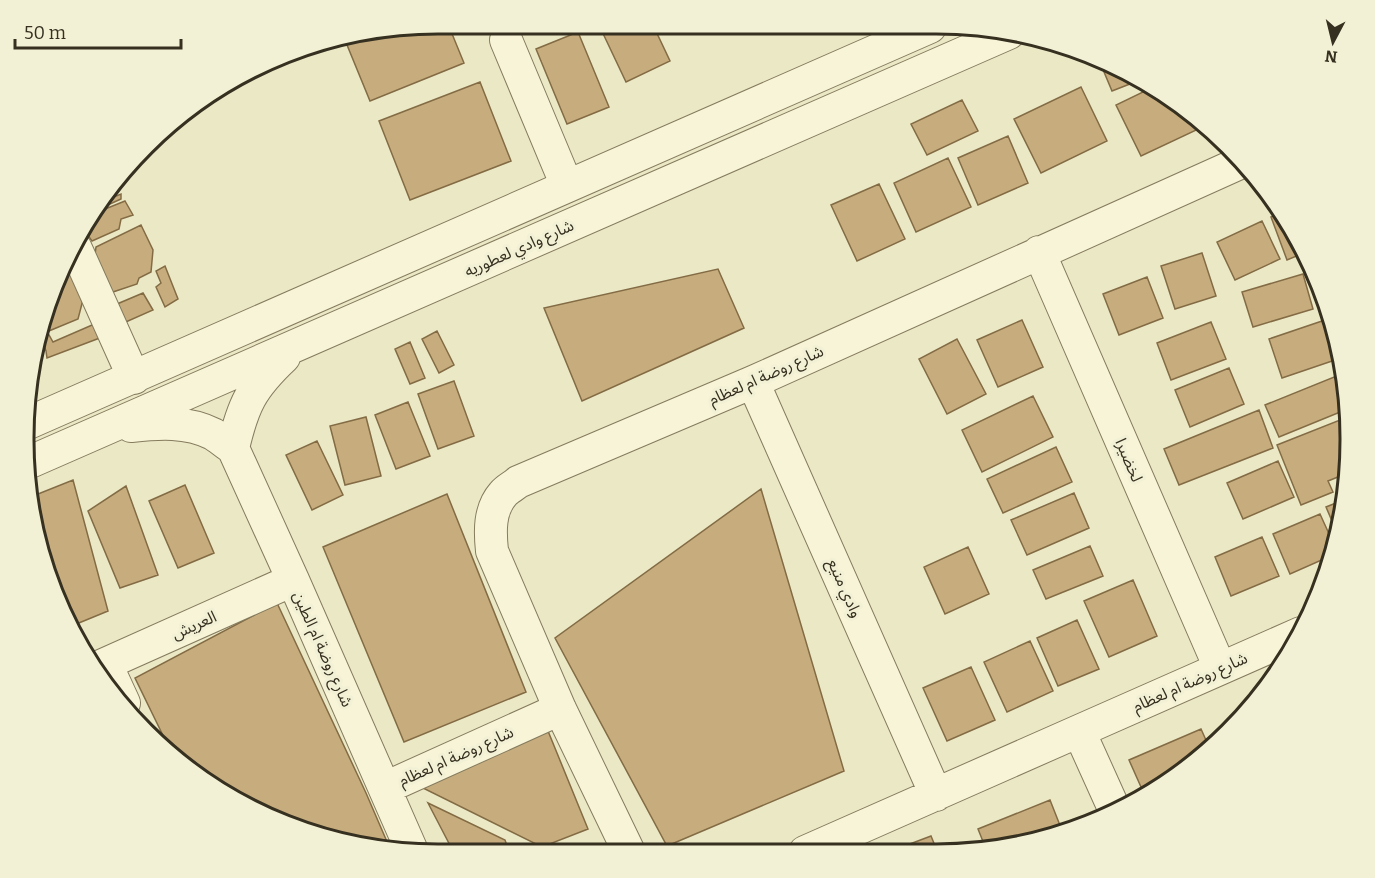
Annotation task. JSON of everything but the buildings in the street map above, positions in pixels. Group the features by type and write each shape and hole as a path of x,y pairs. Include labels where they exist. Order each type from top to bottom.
{"street":[{"path":"35,420 914,34"},
{"name":"شارع وادي لعطوريه","path":"35,460 995,39"},
{"path":"506,40 567,186"},
{"name":"شارع روضة ام لعظام","path":"625,844 560,709 492,551 490,530 493,511 502,494 519,482 753,382 1234,166"},
{"name":"لخضيرا","path":"1039,252 1220,668"},
{"path":"79,255 134,378"},
{"path":"109,429 176,424 198,428 214,435 233,448 244,406 269,371 294,347"},
{"name":"وادي منيع","path":"753,382 936,795"},
{"name":"شارع روضة ام الطين","path":"233,448 408,842"},
{"name":"العريش","path":"103,665 293,580"},
{"name":"شارع روضة ام لعظام","path":"823,844 1287,639"},
{"name":"شارع روضة ام لعظام","path":"385,788 560,709"},
{"path":"1079,730 1112,803"}]}
